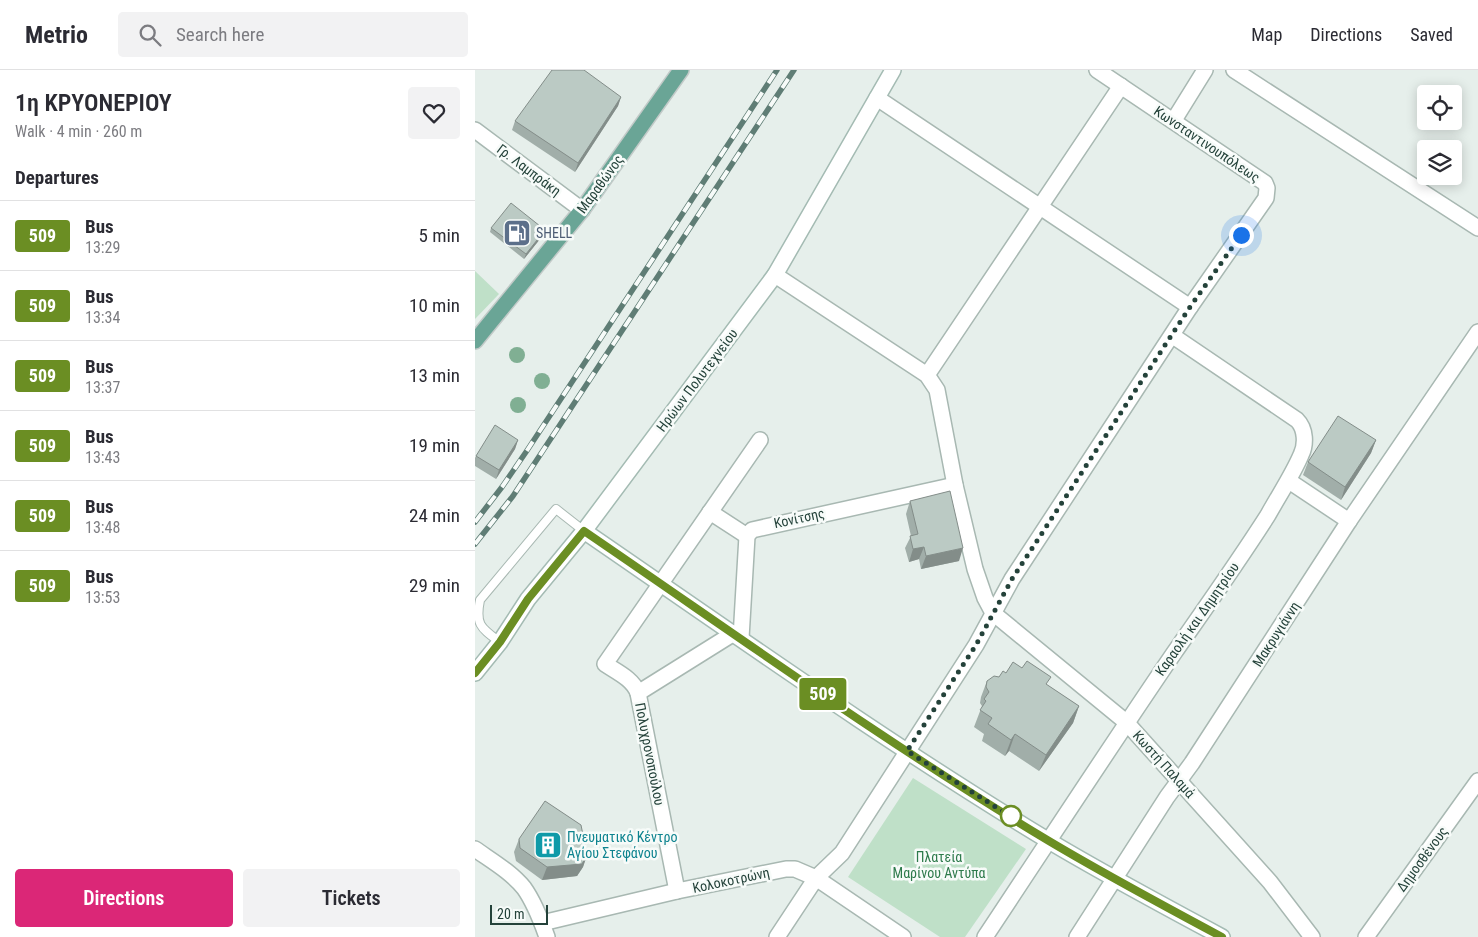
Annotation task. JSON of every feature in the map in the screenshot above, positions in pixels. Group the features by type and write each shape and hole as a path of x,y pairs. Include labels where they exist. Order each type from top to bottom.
{"main road":[{"name":"Μαραθώνος","path":"475,341 583,210 681,70"}],"street":[{"name":"Ηρώων Πολυτεχνείου","path":"475,673 500,642 528,599 584,531 775,275 893,70"},
{"name":"Κωνσταντινουπόλεως","path":"777,937 817,878 842,853 976,645 1012,579 1173,336 1190,307 1266,198 1267,188 1265,183 1097,70"},
{"path":"1174,120 1205,70"},
{"path":"1234,70 1478,228"},
{"path":"927,375 1121,86"},
{"path":"877,98 1190,307"},
{"name":"Γρ. Λαμπράκη","path":"475,130 583,210"},
{"path":"775,275 927,375 937,390 955,485 975,569 985,598 993,613"},
{"name":"Μακρυγιάννη","path":"1077,937 1178,781 1192,764 1349,521 1478,332"},
{"name":"Καραολή και Δημητρίου","path":"985,937 1126,722 1253,538 1289,481 1302,454 1304,435 1300,423 1173,336"},
{"name":"Πολυχρονοπούλου","path":"677,891 638,693 630,681 605,664 760,440"},
{"path":"1289,481 1349,521"},
{"name":"Κονίτσης","path":"747,536 755,528 955,485"},
{"path":"710,512 747,536 737,635"},
{"path":"584,531 907,751 1049,841 1114,879 1222,937"},
{"name":"Κωστή Παλαμά","path":"993,613 1126,722 1270,882 1312,937"},
{"path":"638,693 737,635"},
{"name":"Δημοσθένους","path":"1366,937 1478,781"},
{"path":"475,849 500,866 519,883 530,897 545,930"},
{"name":"Κολοκοτρώνη","path":"545,930 677,891 786,869 795,869 817,878 903,937"}],"lane":[{"path":"500,642 482,628 477,621 480,600 556,509 584,531"}],"green space":[{"path":"475,271 499,294 475,319"},
{"name":"Πλατεία Μαρίνου Αντύπα","path":"913,778 1026,849 965,937 940,937 848,877"}],"building":[{"path":"552,70 584,70 621,97 578,163 515,121"},
{"name":"SHELL","path":"511,203 545,230 526,254 491,228"},
{"path":"1338,416 1376,440 1345,487 1308,462"},
{"path":"495,425 518,440 499,470 476,456"},
{"path":"950,491 963,548 926,556 924,547 913,549 910,536 918,534 910,501"},
{"path":"1027,661 1051,677 1046,684 1079,706 1046,755 1015,734 1011,740 988,724 992,718 980,710 989,692 986,687 987,681 994,676 999,677 1003,671 1006,673 1013,662 1022,668"},
{"name":"Πνευματικό Κέντρο Αγίου Στεφάνου","path":"545,801 581,825 587,855 582,864 547,867 520,848 519,839"}],"railway":[{"path":"475,522 526,452 777,70"},
{"path":"475,544 513,496 794,70"}],"bus line":[{"name":"509","path":"475,673 500,642 528,599 584,531 907,751 1049,841 1114,879 1222,937"}],"place":[{"name":"SHELL","path":"517,233"},
{"name":"Πνευματικό Κέντρο Αγίου Στεφάνου","path":"548,845"}],"route":[{"path":"1011,816 1018,821 907,751 976,645 1012,579 1173,336 1190,307 1241,235"}]}
